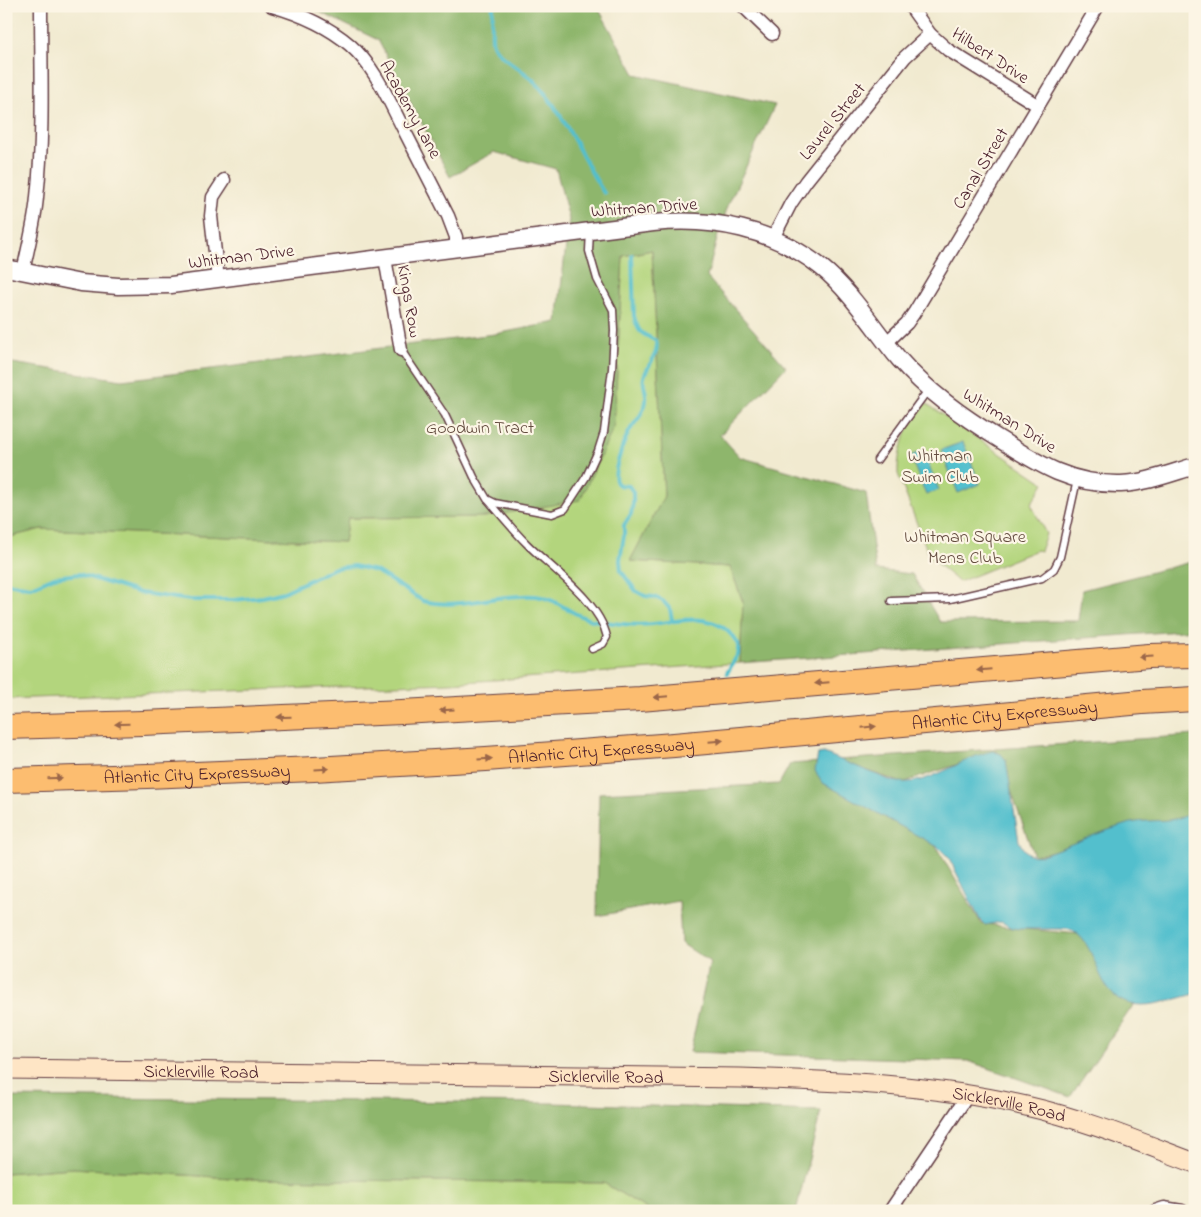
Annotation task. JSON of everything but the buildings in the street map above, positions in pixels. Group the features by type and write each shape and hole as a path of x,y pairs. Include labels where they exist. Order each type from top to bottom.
{"highway":[{"path":"6,727 392,713 640,699 1150,656 1195,655"},
{"name":"Atlantic City Expressway","path":"6,780 294,770 486,759 674,745 1000,714 1195,699"}],"main road":[{"name":"Sicklerville Road","path":"6,1069 740,1078 904,1086 968,1094 1058,1114 1106,1129 1195,1163"}],"street":[{"path":"24,272 33,224 41,146 41,6"},
{"name":"Academy Lane","path":"272,6 298,14 327,28 349,44 367,64 383,88 448,216 456,237 456,248"},
{"path":"744,6 772,34"},
{"name":"Hilbert Drive","path":"910,6 930,34 948,50 1038,105"},
{"name":"Canal Street","path":"886,343 907,323 914,313 1098,6"},
{"name":"Laurel Street","path":"773,238 791,203 806,181 905,56 930,34"},
{"path":"218,280 211,216 213,197 224,180"},
{"name":"Whitman Drive","path":"6,268 81,283 118,286 171,285 667,222 699,222 728,225 773,238 807,257 832,276 886,343 929,389 967,419 1049,469 1078,479 1108,484 1137,482 1195,466"},
{"name":"Kings Row","path":"385,258 402,350"},
{"path":"890,1211 968,1094"},
{"path":"1155,1211 1164,1208 1182,1211"}],"lane":[{"path":"487,499 552,514 565,509 586,477 598,451 604,432 612,369 614,331 613,310 597,280 589,251 590,231"},
{"path":"402,350 445,415 474,477 487,499 526,543 581,595 598,616 607,637 603,644 592,649"},
{"path":"877,460 929,389"},
{"path":"891,601 950,600 1042,578 1054,568 1060,557 1078,479"}],"green space":[{"name":"Goodwin Tract","path":"307,6 597,6 635,74 775,105 729,203 707,277 786,367 720,435 740,457 866,493 876,570 912,574 940,622 1078,621 1082,590 1195,561 1195,630 740,663 743,602 730,567 630,561 664,496 652,250 623,256 614,427 580,500 485,517 348,518 344,542 41,529 6,538 6,362 122,380 495,334 557,322 569,219 556,169 494,152 450,177 378,40"},
{"path":"652,250 664,497 630,561 730,567 743,602 740,663 450,683 6,699 6,538 41,529 344,542 347,518 485,517 614,427 623,256"},
{"path":"924,402 1044,483 1031,504 1046,534 1040,551 1037,550 959,582 930,558 898,474 898,464 905,436 913,418"},
{"path":"1195,735 1195,814 1034,856 997,751 902,783 838,760"},
{"path":"820,762 824,783 935,845 981,923 1079,934 1134,1004 1070,1097 968,1061 690,1052 710,962 681,943 679,901 597,916 599,793 779,784 790,764"},
{"path":"6,1097 552,1103 821,1111 796,1211 650,1211 604,1183 248,1179 73,1168 6,1173"},
{"path":"73,1168 248,1179 604,1183 650,1211 6,1211 6,1173"}],"water":[{"path":"963,442 980,484 958,493 941,450"},
{"path":"923,451 939,490 926,495 910,456"},
{"path":"993,751 1001,754 1006,760 1019,841 1025,851 1034,856 1042,855 1131,823 1171,820 1195,811 1195,994 1148,1005 1125,1002 1113,995 1105,984 1087,945 1078,935 1067,929 1020,929 1001,922 985,925 980,920 949,858 938,847 823,783 815,771 818,754 824,753 892,781 918,781 931,777 968,759"}],"waterway":[{"path":"493,6 493,44 500,54 529,76 544,92 563,120 604,193"},
{"path":"632,255 634,316 637,327 656,341 657,346 655,355 644,377 645,405 626,438 617,465 616,480 618,484 629,486 633,492 631,514 624,525 620,560 621,571 636,591 645,596 663,601 670,609 672,620"},
{"path":"6,583 31,587 54,577 79,574 140,593 190,600 234,600 263,597 284,592 335,568 354,566 376,571 423,601 451,604 508,597 536,596 544,597 578,615 592,620 639,625 689,620 711,622 721,626 730,633 738,644 738,654 727,673"}],"park label":[{"name":"Whitman Swim Club","path":"940,465"},
{"name":"Whitman Square Mens Club","path":"965,546"}]}
